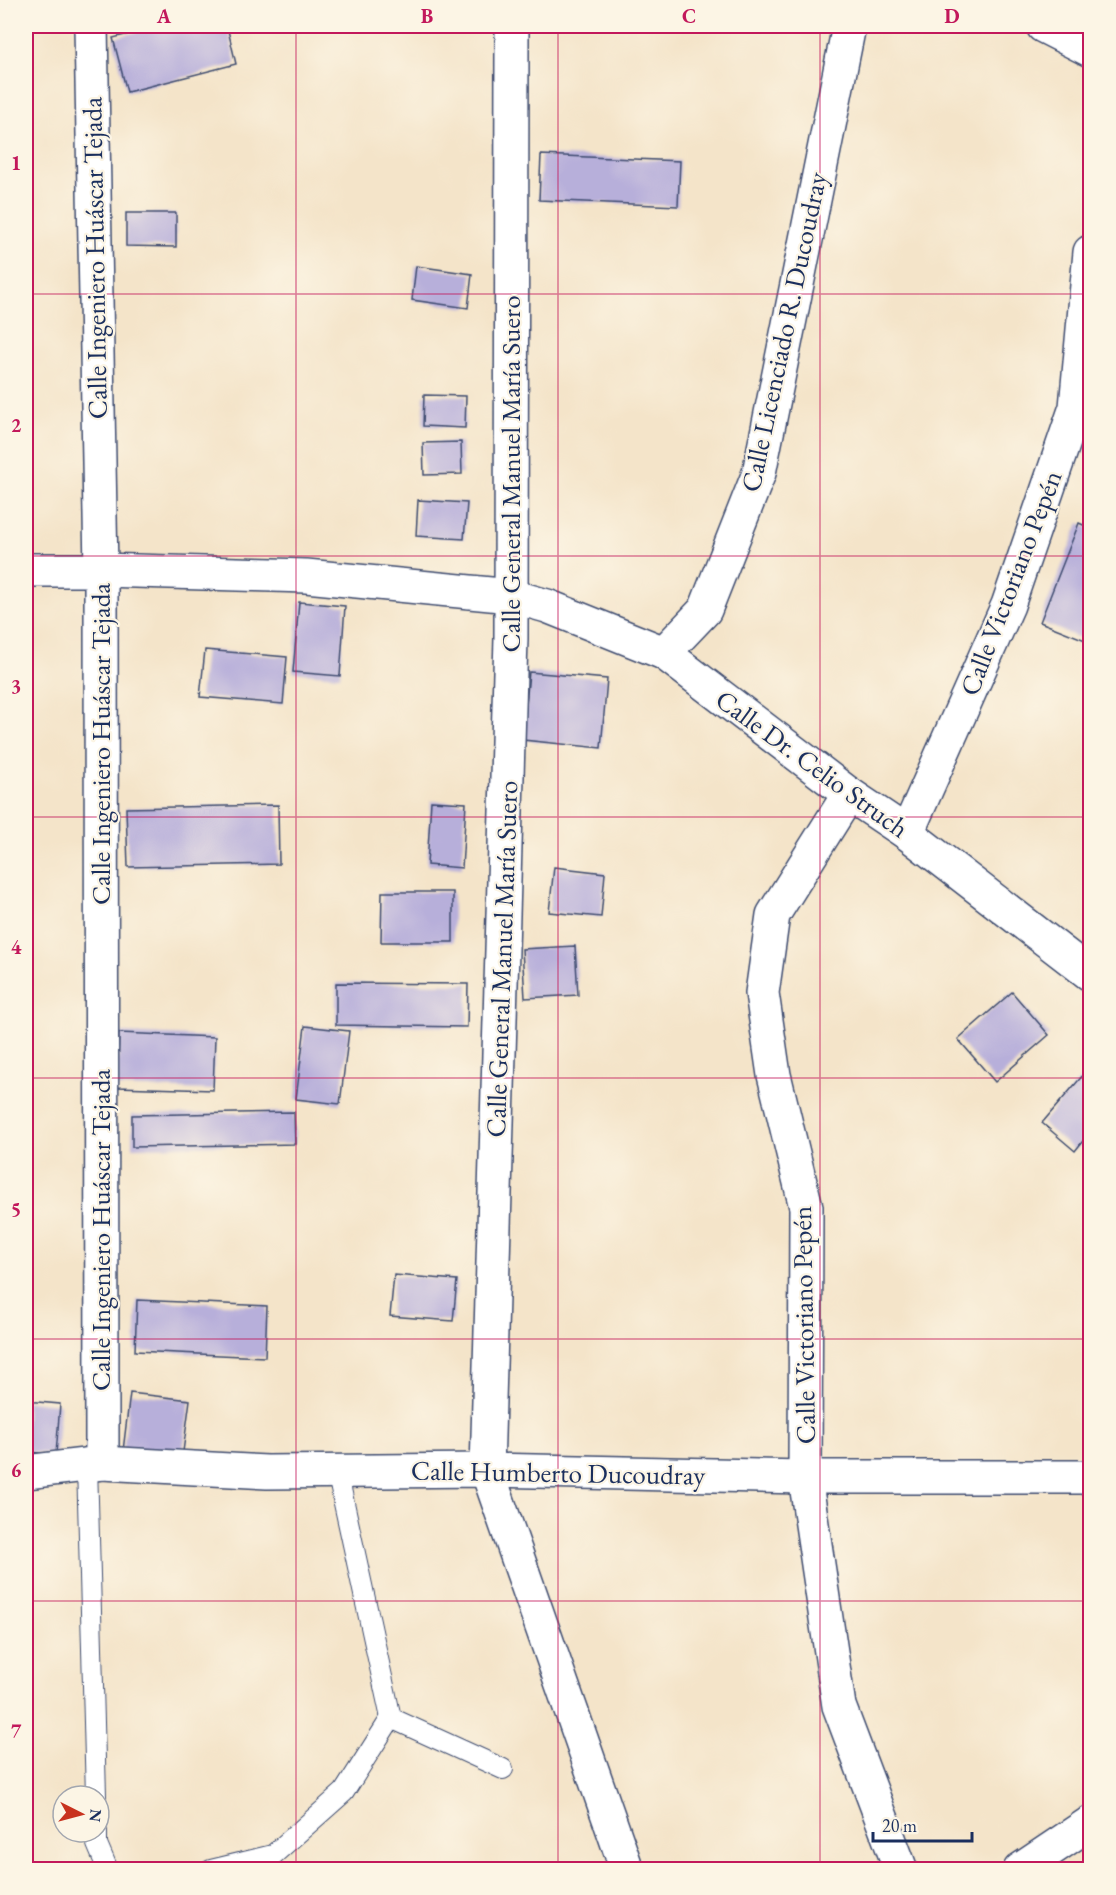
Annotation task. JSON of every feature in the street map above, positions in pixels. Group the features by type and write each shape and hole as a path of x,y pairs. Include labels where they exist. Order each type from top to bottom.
{"street":[{"name":"Calle Ingeniero Huáscar Tejada","path":"91,26 101,570 94,1463"},
{"name":"Calle General Manuel María Suero","path":"512,26 511,596 487,1470 627,1869"},
{"name":"Calle Licenciado R. Ducoudray","path":"664,653 705,610 759,473 849,26"},
{"path":"1043,26 1090,50"},
{"name":"Calle Victoriano Pepén","path":"907,833 1008,605 1076,407 1090,252"},
{"name":"Calle Dr. Celio Struch","path":"26,570 306,576 511,596 547,606 664,653 849,794 907,833 1090,969"},
{"name":"Calle Victoriano Pepén","path":"849,794 774,915 762,993 774,1075 806,1207 805,1477 839,1706 901,1869"},
{"name":"Calle Humberto Ducoudray","path":"26,1472 94,1463 267,1472 487,1470 805,1477 1090,1477"},
{"path":"1020,1869 1090,1823"}],"lane":[{"path":"94,1463 96,1784"},
{"path":"211,1869 273,1855 344,1792 391,1718 337,1471"},
{"path":"391,1718 503,1769"},
{"path":"97,1844 108,1869"}],"building":[{"path":"161,26 227,26 236,64 127,92 113,38"},
{"path":"541,155 680,161 678,206 539,200"},
{"path":"126,213 176,213 176,247 126,246"},
{"path":"416,266 472,274 468,308 412,300"},
{"path":"424,395 466,396 465,428 423,426"},
{"path":"461,442 462,474 424,475 423,443"},
{"path":"418,500 467,503 464,539 416,536"},
{"path":"1079,523 1090,528 1090,642 1040,622"},
{"path":"299,602 345,606 340,676 293,672"},
{"path":"205,650 287,657 283,704 200,697"},
{"path":"529,672 607,679 601,748 523,740"},
{"path":"431,801 466,803 462,868 427,865"},
{"path":"278,805 279,864 128,867 126,808"},
{"path":"554,867 605,873 601,917 549,912"},
{"path":"382,892 453,892 453,942 381,942"},
{"path":"575,946 578,995 525,998 522,949"},
{"path":"336,983 468,984 467,1027 336,1025"},
{"path":"1012,992 1049,1035 995,1082 958,1039"},
{"path":"305,1026 349,1031 340,1104 296,1099"},
{"path":"119,1033 215,1037 213,1090 117,1087"},
{"path":"1090,1067 1090,1132 1075,1151 1042,1123"},
{"path":"294,1112 295,1144 132,1147 132,1115"},
{"path":"394,1275 457,1280 453,1321 390,1316"},
{"path":"137,1300 267,1306 265,1357 135,1351"},
{"path":"130,1393 190,1400 182,1459 123,1451"},
{"path":"26,1401 60,1404 56,1454 26,1452"}]}
